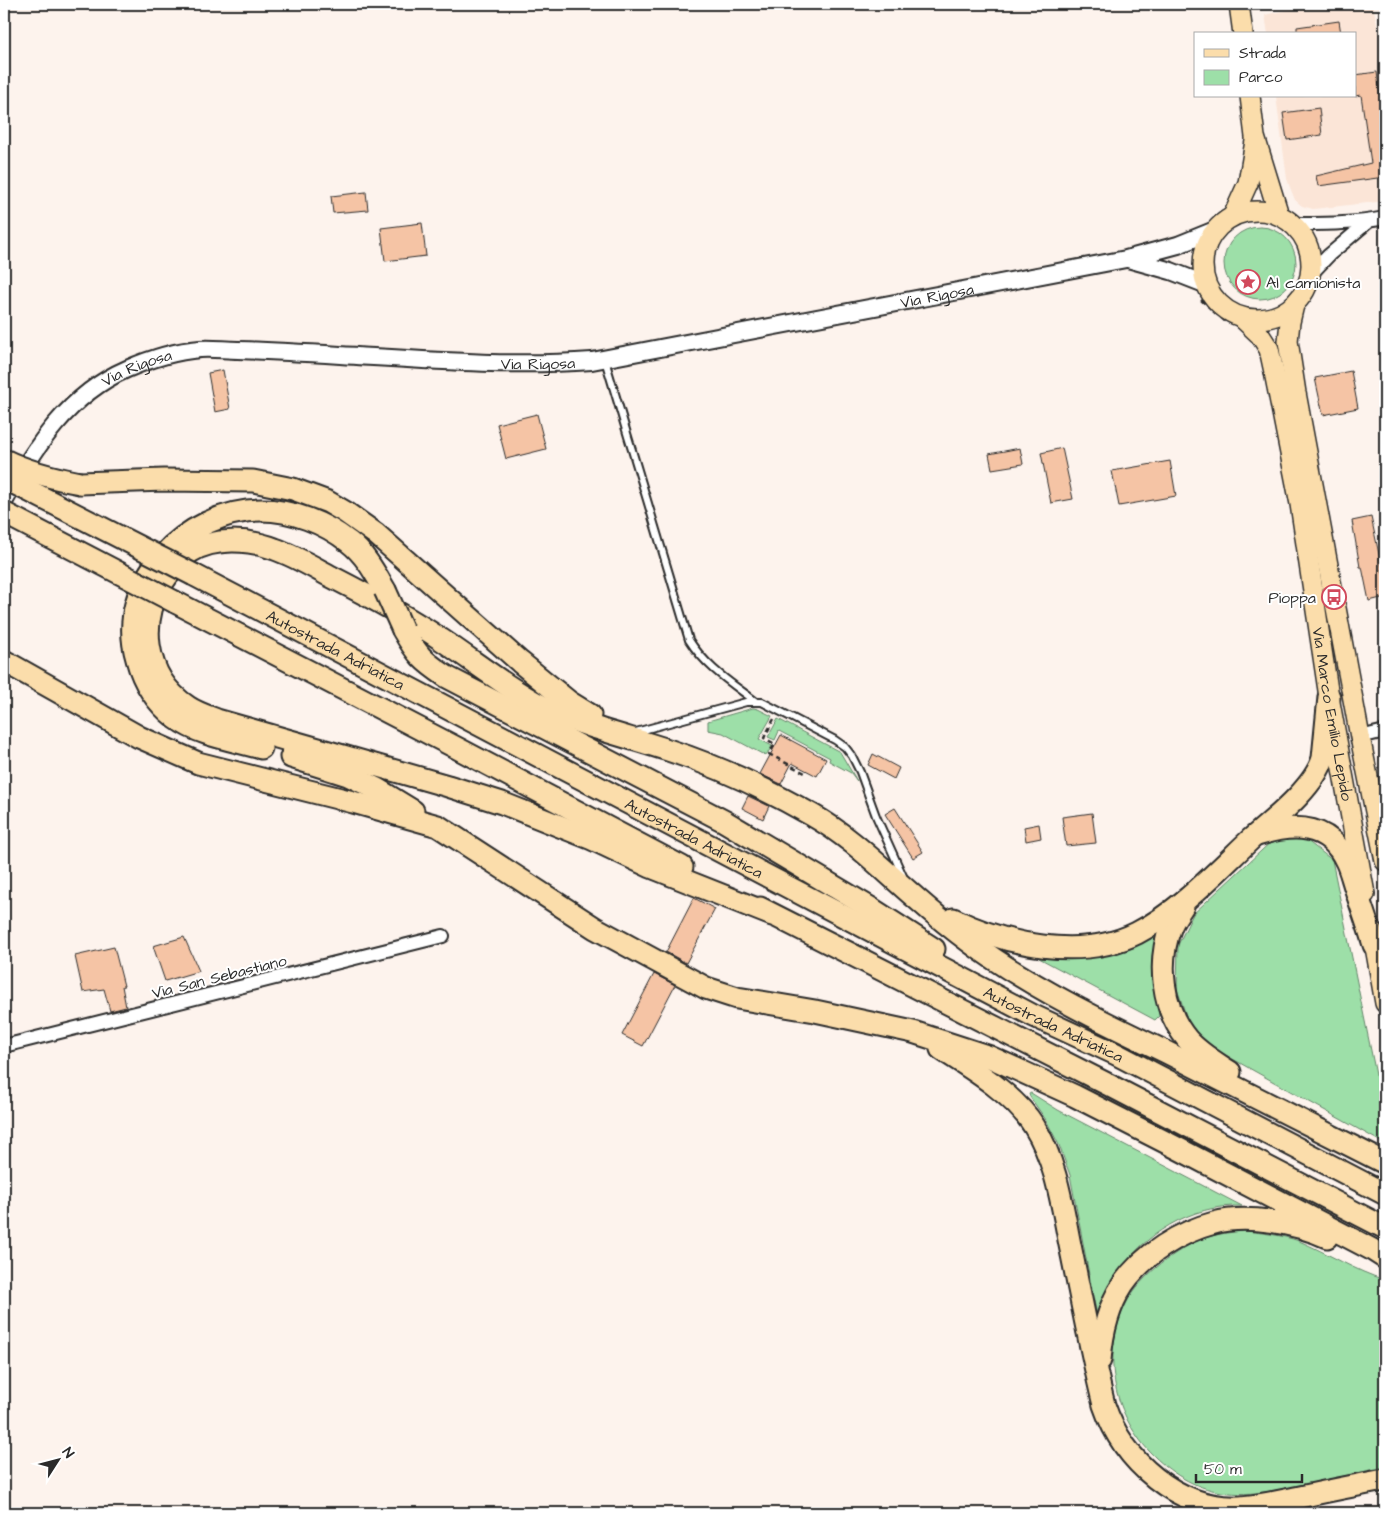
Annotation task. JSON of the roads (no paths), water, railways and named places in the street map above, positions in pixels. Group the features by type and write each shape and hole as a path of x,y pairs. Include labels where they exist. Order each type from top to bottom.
{"highway":[{"path":"4,460 32,472 57,479 80,482 253,481 293,489 328,502 346,512 376,534 520,662 569,702 622,735"},
{"name":"Autostrada Adriatica","path":"4,478 1034,1016 1116,1054 1385,1194"},
{"path":"1034,1016 872,909 724,821 447,677 426,663 413,648 385,590 364,557 335,532 300,516 284,512 261,510 236,513 221,517 183,536 167,550 143,583 132,618 132,636 140,671 151,691 160,702 176,718 192,728 316,764 348,775 377,789 438,826 595,928 706,988 738,998 815,1011 913,1032 990,1057 1075,1096 1188,1153 1385,1258"},
{"name":"Autostrada Adriatica","path":"4,513 449,743 772,915 1109,1085 1385,1228"},
{"path":"772,915 651,867 592,839 502,803 201,714 187,706 172,693 162,680 153,661 148,642 147,624 152,606 163,582 176,564 190,552 208,545 226,541 263,544 286,553 363,593 438,637 534,702 574,720 708,764 767,790 816,818 848,840 966,940 1032,983 1079,1009 1385,1163"},
{"path":"4,661 139,738 198,763 353,802 438,826"},
{"path":"920,902 970,927 1006,940 1034,945 1070,948 1117,941 1135,934 1162,918 1190,895 1298,796 1316,776 1321,766 1325,748 1329,697"},
{"path":"1255,836 1278,829 1305,828 1317,832 1332,841 1346,861 1374,945"},
{"path":"1190,895 1172,924 1164,957 1163,974 1171,1010 1178,1026 1187,1039 1211,1060 1385,1163"},
{"path":"913,1032 978,1073 1016,1105 1034,1125 1048,1153 1058,1189 1104,1405 1110,1424 1134,1459 1167,1486 1211,1504 1238,1507 1264,1504 1385,1480"},
{"path":"1098,1380 1105,1324 1112,1304 1123,1285 1134,1271 1161,1248 1214,1223 1228,1221 1281,1223 1322,1235 1385,1265"}],"main road":[{"path":"1239,4 1243,32"},
{"path":"1250,98 1255,137 1286,220"},
{"path":"1234,216 1248,183 1255,137"},
{"path":"1248,211 1264,211 1286,220 1302,234 1311,260 1311,274 1302,296 1283,313 1270,318 1256,320 1242,318 1227,310 1215,299 1206,285 1203,271 1203,256 1208,242 1224,222 1248,211"},
{"name":"Via Rigosa","path":"4,502 40,442 63,415 85,395 127,369 176,353 200,349 270,351 501,364 548,364 605,359 1126,259 1178,245 1216,230"},
{"name":"Via Rigosa","path":"1126,259 1171,271 1206,285"},
{"name":"Via Marco Emilio Lepido","path":"1294,305 1288,332 1289,350 1360,737 1385,861"},
{"name":"Via Marco Emilio Lepido","path":"1242,318 1260,335 1269,349 1300,504 1329,697 1385,1003"}],"street":[{"path":"1286,220 1321,225 1385,218"},
{"path":"1311,274 1335,250 1369,221"},
{"path":"1360,737 1385,731"},
{"name":"Via San Sebastiano","path":"4,1046 443,936"}],"lane":[{"path":"605,359 688,640 708,665 755,701"},
{"path":"622,735 755,701 762,702 835,740 849,752 860,772 899,870 920,902"}],"place":[{"name":"Al camionista","path":"1248,282"},
{"name":"Pioppa","path":"1334,597"}]}
